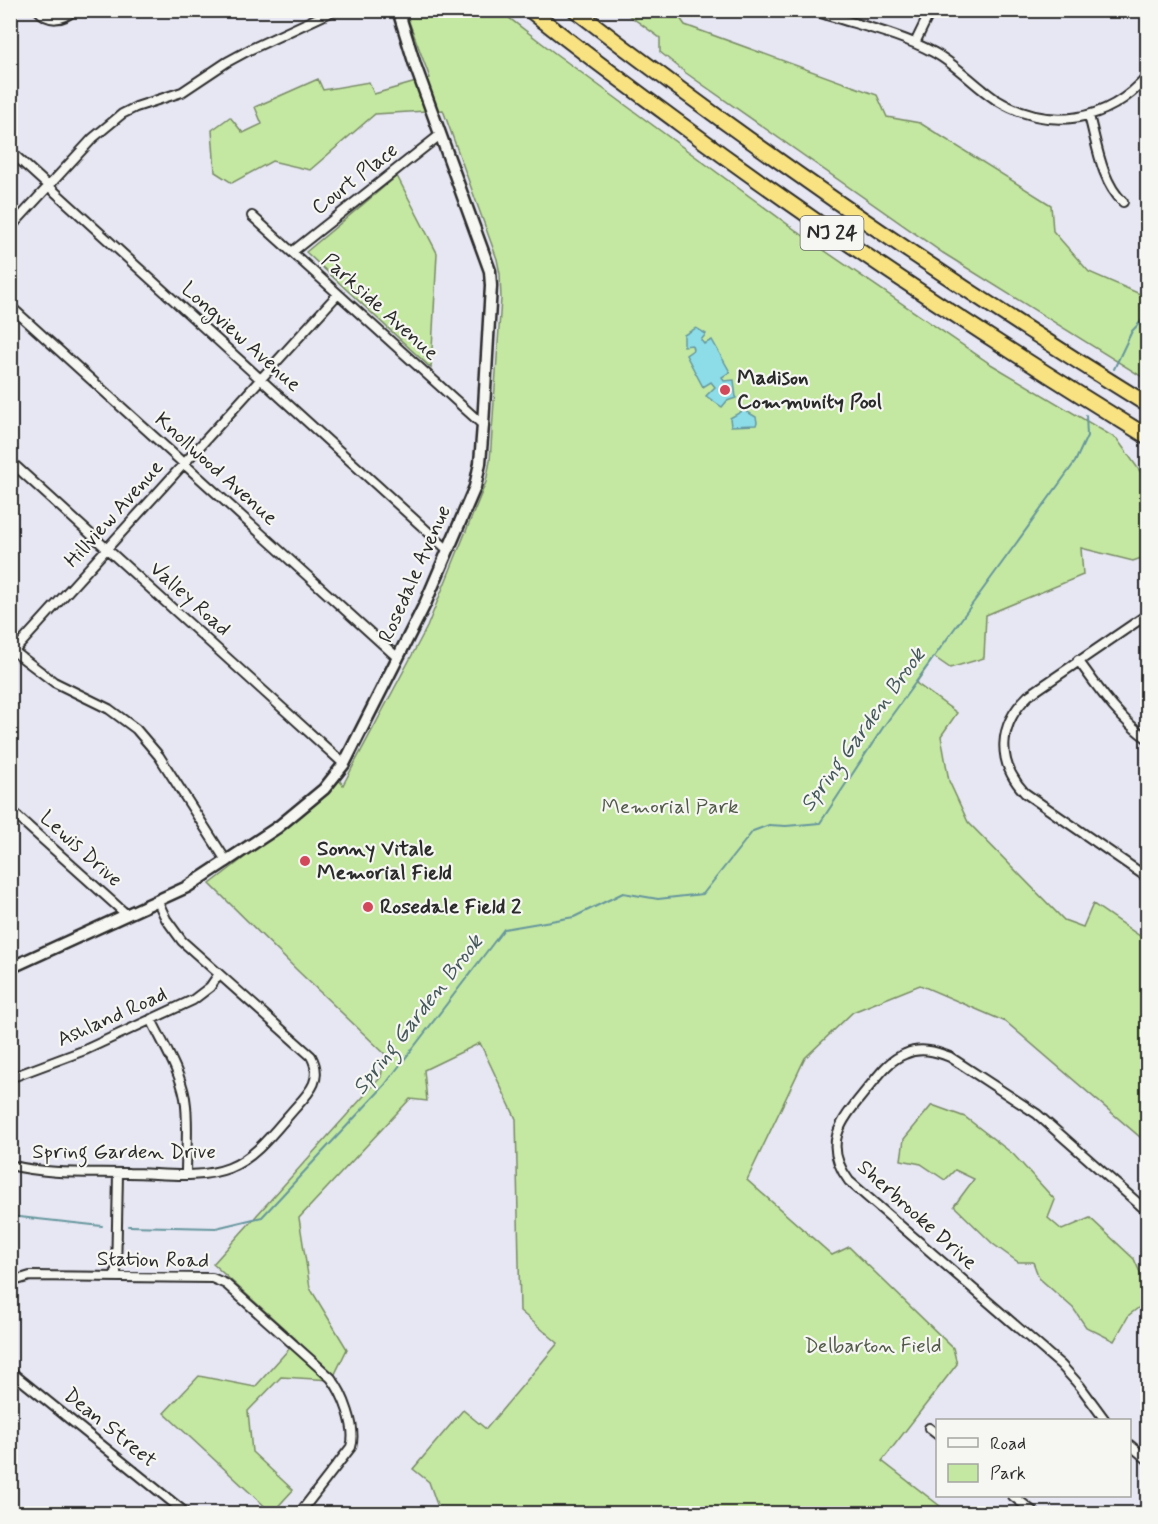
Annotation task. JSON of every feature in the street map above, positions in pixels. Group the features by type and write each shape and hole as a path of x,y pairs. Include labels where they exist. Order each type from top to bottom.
{"highway":[{"name":"NJ 24","path":"530,10 628,86 810,218 983,334 1148,437"},
{"name":"NJ 24","path":"575,10 825,196 1008,318 1148,405"}],"street":[{"path":"38,10 45,16 56,19 63,18 75,10"},
{"path":"10,228 93,138 122,114 182,92 251,49 335,10"},
{"name":"Rosedale Avenue","path":"10,968 187,887 278,827 324,789 344,764 425,604 476,481 483,425 491,297 490,271 440,135 398,10"},
{"path":"812,10 915,44 952,65 993,97 1020,111 1048,118 1065,119 1089,116 1118,104 1148,76"},
{"path":"915,44 931,10"},
{"path":"1089,116 1108,182 1115,195 1123,202"},
{"name":"Court Place","path":"292,252 440,135"},
{"name":"Longview Avenue","path":"10,152 448,550"},
{"name":"Parkside Avenue","path":"252,216 483,425"},
{"name":"Hillview Avenue","path":"12,650 338,294"},
{"name":"Knollwood Avenue","path":"10,306 398,658"},
{"name":"Valley Road","path":"10,461 344,764"},
{"path":"1148,614 1028,696 1013,713 1005,734 1004,744 1007,765 1017,785 1031,798 1148,878"},
{"path":"12,650 54,682 109,709 136,729 159,756 227,862"},
{"path":"1078,660 1111,706 1148,739"},
{"name":"Lewis Drive","path":"10,810 127,915"},
{"name":"Spring Garden Drive","path":"10,1165 42,1171 186,1174 217,1172 230,1168 252,1154 311,1091 316,1077 314,1062 306,1051 182,941 166,919 158,902"},
{"name":"Ashland Road","path":"10,1078 59,1061 193,1000 210,987 219,974"},
{"path":"151,1019 181,1083 184,1096 186,1174"},
{"name":"Sherbrooke Drive","path":"1104,1419 1061,1365 849,1181 842,1172 836,1154 837,1133 846,1115 888,1065 907,1053 927,1050 939,1052 959,1062 1037,1114 1148,1212"},
{"path":"116,1277 118,1173"},
{"name":"Station Road","path":"10,1284 30,1276 212,1278 219,1280 330,1378 342,1395 353,1434 351,1447 299,1514"},
{"name":"Dean Street","path":"10,1371 187,1514"},
{"path":"929,1428 936,1433"},
{"path":"1131,1446 1148,1460"},
{"path":"1014,1497 1036,1514"}],"green space":[{"name":"Memorial Park","path":"405,11 500,11 809,240 989,363 1117,439 1147,481 1147,556 1133,561 1081,548 1083,575 986,615 984,658 950,668 934,657 916,683 957,713 941,736 949,781 968,822 1064,920 1083,927 1093,904 1147,941 1147,1143 1006,1022 920,985 853,1012 805,1058 747,1180 832,1255 849,1247 953,1348 957,1364 882,1461 949,1513 499,1514 493,1509 492,1513 440,1513 429,1482 413,1469 463,1410 486,1429 558,1343 520,1311 516,1119 480,1043 424,1070 427,1101 410,1099 299,1218 310,1288 347,1349 332,1380 281,1377 248,1411 252,1452 293,1490 272,1513 164,1413 199,1376 255,1387 297,1340 213,1264 381,1077 385,1054 210,884 328,793 339,780 343,785 427,627 486,482 490,461 501,299 497,259 443,110 375,114 310,170 272,161 232,183 215,172 212,130 230,117 243,133 262,124 255,107 318,79 323,90 369,82 374,94 430,78"},
{"path":"623,11 675,11 685,25 877,95 887,117 920,123 1051,205 1053,231 1089,272 1147,297 1147,380 943,253 686,73 660,52 660,38"},
{"path":"397,176 437,253 431,368 306,252"},
{"path":"932,1105 965,1117 1013,1154 1055,1200 1048,1218 1062,1230 1090,1218 1134,1259 1143,1279 1146,1302 1129,1315 1114,1341 1086,1327 1073,1308 1039,1278 1033,1262 1018,1262 993,1244 954,1206 974,1179 955,1170 945,1180 921,1164 901,1160 904,1139"}],"water":[{"path":"696,328 706,334 701,340 704,344 712,340 730,372 722,377 724,381 734,380 736,398 727,401 722,407 706,396 715,387 711,382 703,387 686,355 693,350 692,345 684,346 684,335"},
{"path":"744,410 756,417 756,425 731,426 730,418"}],"waterway":[{"name":"Spring Garden Brook","path":"1114,369 1132,331 1148,314"},
{"name":"Spring Garden Brook","path":"128,1226 216,1228 262,1217 384,1086 504,929 574,917 623,893 658,899 703,894 753,831 769,825 820,823 884,726 1075,462 1087,436 1086,415"},
{"name":"Spring Garden Brook","path":"10,1216 102,1226"}],"place":[{"name":"Madison Community Pool","path":"725,390"},
{"name":"Sonny Vitale Memorial Field","path":"305,861"},
{"name":"Rosedale Field 2","path":"368,907"}],"park label":[{"name":"Delbarton Field","path":"873,1346"}]}
